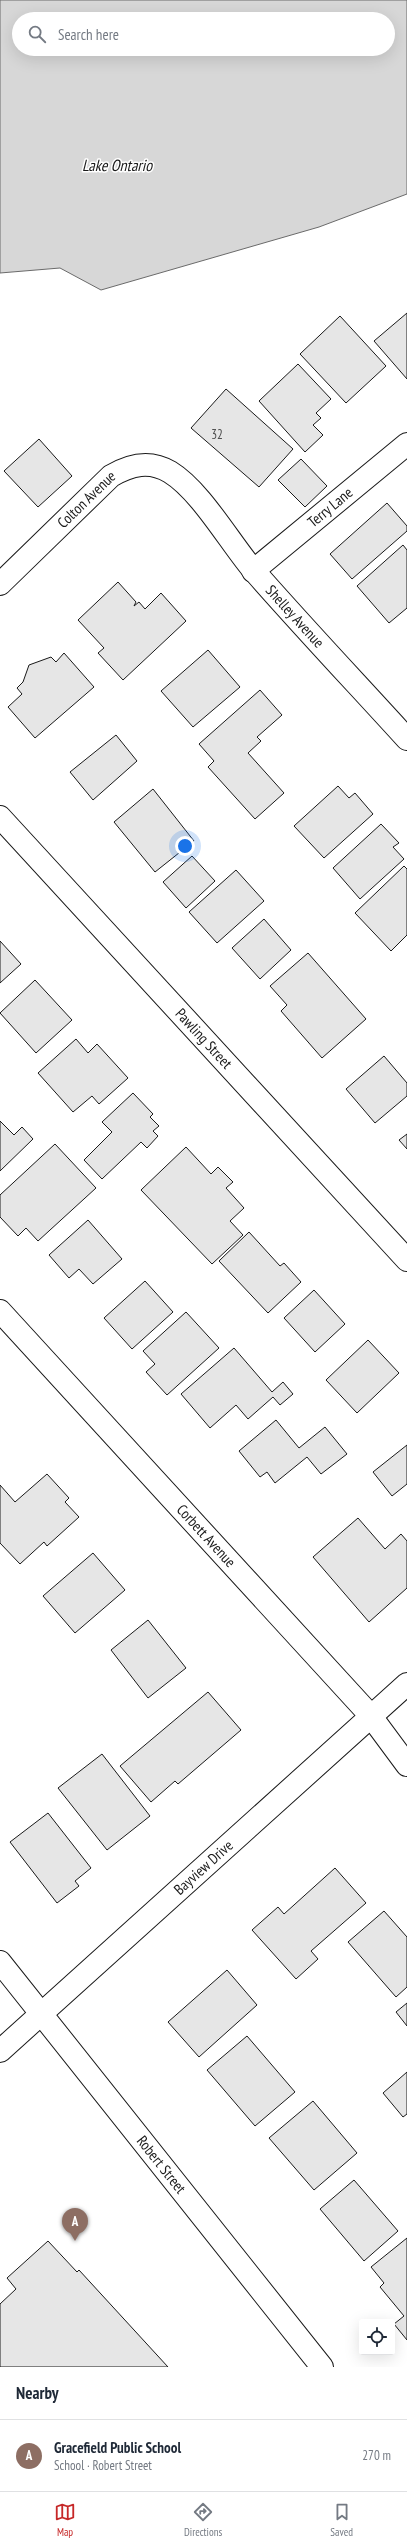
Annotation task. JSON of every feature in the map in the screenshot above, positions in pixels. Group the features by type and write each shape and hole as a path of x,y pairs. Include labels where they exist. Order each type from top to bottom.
{"street":[{"name":"Terry Lane","path":"253,571 407,444"},
{"name":"Colton Avenue","path":"0,584 111,476 126,467 140,464 154,466 170,472 189,488"},
{"name":"Shelley Avenue","path":"189,488 253,571 407,739"},
{"name":"Pawling Street","path":"0,817 407,1260"},
{"name":"Corbett Avenue","path":"0,1311 370,1715 407,1765"},
{"name":"Bayview Drive","path":"0,2051 370,1715 407,1684"},
{"name":"Robert Street","path":"0,1962 322,2367"}],"water":[{"name":"Lake Ontario","path":"0,0 407,0 407,194 319,227 101,290 60,268 0,273"}],"building":[{"path":"407,313 407,379 374,341"},
{"path":"340,316 386,366 346,403 300,354"},
{"path":"298,364 331,399 316,413 321,418 313,425 323,435 305,452 259,401"},
{"path":"226,389 293,449 259,487 191,428"},
{"path":"39,439 72,476 38,507 4,471"},
{"path":"301,459 327,486 305,507 278,480"},
{"path":"387,503 407,526 407,531 352,579 330,554"},
{"path":"403,545 407,550 407,608 389,623 357,586"},
{"path":"118,582 136,602 134,606 139,602 145,609 161,593 186,621 123,680 98,653 104,648 78,620"},
{"path":"208,650 240,687 193,727 161,691"},
{"path":"64,653 94,687 35,738 8,707 22,694 17,688 23,682 29,665 51,657 56,662"},
{"path":"260,690 282,715 257,737 261,741 248,753 284,793 255,819 208,767 214,761 199,744"},
{"path":"116,735 137,761 93,800 70,772"},
{"path":"338,786 349,798 355,793 373,814 324,858 294,826"},
{"path":"153,789 194,841 155,872 114,822"},
{"path":"381,824 399,843 393,847 404,859 360,899 333,868"},
{"path":"192,856 215,881 186,908 163,882"},
{"path":"404,866 407,869 407,935 391,951 355,913"},
{"path":"236,870 264,901 217,943 189,912"},
{"path":"264,919 291,950 260,979 232,948"},
{"path":"0,941 21,964 0,983"},
{"path":"308,953 366,1019 322,1058 281,1011 287,1005 270,986"},
{"path":"35,980 72,1020 36,1053 0,1013"},
{"path":"76,1039 88,1053 97,1044 128,1078 99,1104 92,1096 73,1112 38,1073"},
{"path":"384,1056 407,1083 407,1096 375,1123 346,1089"},
{"path":"133,1093 153,1114 150,1117 159,1126 153,1131 158,1136 147,1148 141,1142 102,1179 84,1160 112,1132 102,1122"},
{"path":"0,1121 14,1135 22,1127 33,1139 0,1171"},
{"path":"407,1134 407,1149 399,1140"},
{"path":"55,1144 96,1188 38,1241 26,1228 18,1236 0,1217 0,1195"},
{"path":"186,1147 211,1174 218,1167 233,1182 226,1188 244,1208 230,1221 243,1235 212,1264 141,1190"},
{"path":"88,1220 122,1259 93,1284 79,1269 69,1278 49,1255"},
{"path":"249,1232 280,1266 284,1263 301,1282 268,1313 219,1261"},
{"path":"145,1281 173,1312 132,1349 104,1318"},
{"path":"314,1290 345,1324 315,1352 284,1318"},
{"path":"186,1312 219,1348 167,1395 146,1372 155,1364 143,1351"},
{"path":"368,1340 399,1373 357,1413 326,1380"},
{"path":"234,1348 272,1392 283,1382 293,1394 280,1405 273,1397 248,1419 236,1405 210,1428 181,1394"},
{"path":"276,1420 299,1448 325,1427 347,1454 321,1474 307,1457 275,1483 267,1472 260,1477 239,1451"},
{"path":"407,1445 407,1484 392,1496 373,1472"},
{"path":"47,1474 69,1498 65,1502 79,1517 47,1546 44,1542 20,1564 0,1543 0,1485 15,1502"},
{"path":"358,1518 385,1549 401,1534 407,1541 407,1588 369,1622 313,1557"},
{"path":"93,1553 125,1590 75,1633 43,1596"},
{"path":"148,1620 186,1668 148,1698 111,1650"},
{"path":"208,1692 241,1730 178,1784 175,1781 151,1802 120,1766"},
{"path":"102,1754 150,1816 107,1850 58,1788"},
{"path":"48,1813 91,1868 75,1881 79,1886 57,1903 10,1842"},
{"path":"335,1868 366,1903 311,1951 318,1959 296,1979 252,1930 278,1907 284,1914"},
{"path":"384,1911 407,1937 407,1987 396,1997 348,1942"},
{"path":"227,1970 257,2005 199,2057 168,2022"},
{"path":"407,2003 407,2026 396,2012"},
{"path":"247,2036 295,2092 255,2126 207,2070"},
{"path":"407,2072 407,2114 403,2117 383,2093"},
{"path":"313,2101 357,2153 314,2190 269,2138"},
{"path":"354,2180 398,2231 364,2261 320,2209"},
{"path":"407,2238 407,2340 395,2325 395,2323 404,2316 380,2287 384,2283 371,2267"},
{"path":"48,2241 77,2272 79,2270 168,2367 0,2367 0,2304 16,2289 7,2278"}],"place":[{"name":"Gracefield Public School","path":"75,2241"}]}
